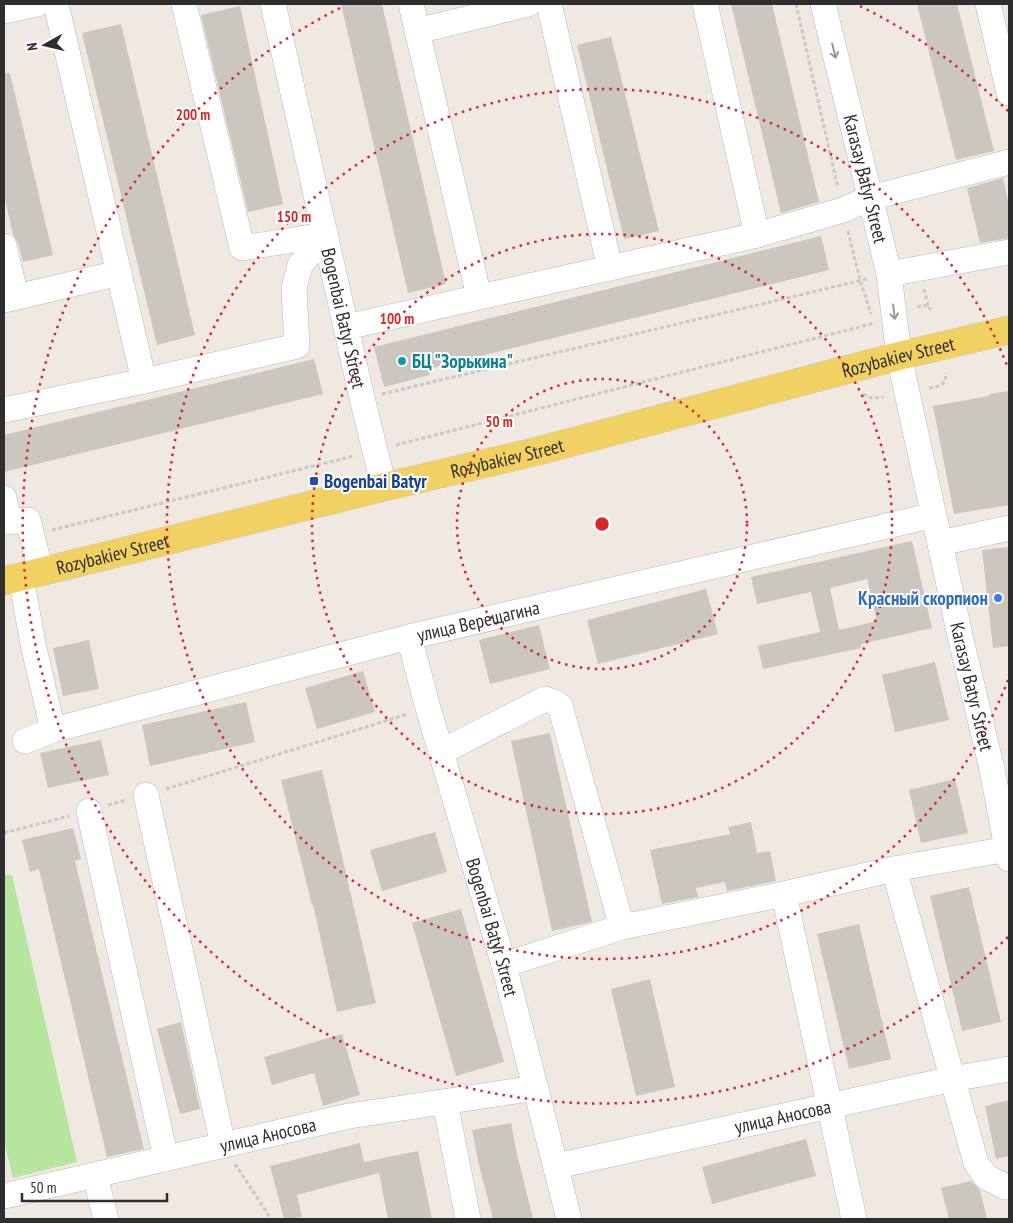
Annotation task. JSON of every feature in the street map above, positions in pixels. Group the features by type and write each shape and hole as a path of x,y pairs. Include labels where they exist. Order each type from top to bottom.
{"main road":[{"name":"Rozybakiev Street","path":"22,577 547,449 899,356 1009,330"}],"street":[{"path":"56,4 144,381"},
{"path":"184,4 242,248 326,235"},
{"name":"Bogenbai Batyr Street","path":"272,4 384,488"},
{"path":"411,4 478,297"},
{"path":"417,31 528,4"},
{"path":"549,4 610,268"},
{"path":"705,4 756,235"},
{"name":"Karasay Batyr Street","path":"823,4 889,274 899,356"},
{"path":"988,4 1009,93"},
{"path":"346,327 756,235 843,210 870,198 1009,162"},
{"path":"4,410 144,381 296,346 294,288 300,265 326,235"},
{"path":"4,246 10,298 119,273"},
{"path":"889,274 1009,252"},
{"path":"899,356 934,515"},
{"path":"5,513 28,520 32,535 22,577 33,644 52,730"},
{"name":"Karasay Batyr Street","path":"934,515 961,640 1001,768 1009,854"},
{"name":"улица Верещагина","path":"25,741 52,730 409,637 934,515"},
{"path":"940,543 1009,528"},
{"name":"Bogenbai Batyr Street","path":"409,637 428,708 504,965 570,1219"},
{"path":"441,752 545,699 560,706 622,927"},
{"path":"146,795 223,1145"},
{"path":"89,811 166,1159"},
{"path":"504,965 622,927 784,894 894,869 1009,854"},
{"path":"894,869 976,1163 986,1177 1006,1187 1009,1186"},
{"path":"784,894 854,1219"},
{"name":"улица Аносова","path":"557,1166 952,1079 1009,1069"},
{"name":"улица Аносова","path":"4,1196 349,1116 536,1088"},
{"path":"445,1102 468,1219"},
{"path":"95,1176 106,1219"}],"path":[{"path":"32,535 375,450 876,322 870,313 860,280 796,4"},
{"path":"362,398 889,274"},
{"path":"917,307 928,305 931,311"},
{"path":"920,390 939,386 945,382 946,373"},
{"path":"863,394 871,398 884,397"},
{"path":"4,833 146,795 428,708"},
{"path":"223,1145 271,1219"}],"green space":[{"path":"4,875 12,875 77,1162 13,1178 4,1141"}],"building":[{"path":"341,4 382,4 446,284 408,293"},
{"path":"731,4 772,4 819,202 781,213"},
{"path":"917,4 957,4 994,151 956,160"},
{"path":"240,6 283,204 248,212 201,15"},
{"path":"121,24 195,335 157,345 82,33"},
{"path":"611,37 659,231 624,239 577,45"},
{"path":"4,73 10,73 53,255 23,262 18,243 13,235 4,195"},
{"path":"1003,178 1009,206 1009,238 980,243 967,188"},
{"path":"821,236 829,270 428,369 430,375 384,387 374,347"},
{"path":"314,359 323,394 4,472 4,435"},
{"path":"1009,391 1009,505 954,514 933,406"},
{"path":"912,541 932,628 861,644 861,648 763,669 758,646 820,632 811,592 757,604 751,577","holes":["867,579 877,621 839,630 830,588"]},
{"name":"Красный скорпион","path":"1009,547 1009,646 993,648 982,550"},
{"path":"706,589 718,634 598,664 587,620"},
{"path":"539,625 550,669 490,684 479,640"},
{"path":"89,640 99,689 63,696 53,648"},
{"path":"935,662 949,720 895,732 882,675"},
{"path":"363,671 375,712 317,729 305,688"},
{"path":"246,702 255,742 150,766 142,725"},
{"path":"550,733 592,922 552,931 511,741"},
{"path":"101,740 109,775 48,788 40,753"},
{"path":"322,770 376,1003 337,1012 313,905 281,780"},
{"path":"955,779 968,833 921,843 909,790"},
{"path":"751,822 757,853 770,851 776,881 727,891 725,882 696,888 698,897 662,904 650,850 730,834 728,827"},
{"path":"73,828 81,859 75,861 144,1149 107,1157 39,869 30,872 22,840"},
{"path":"435,832 447,872 382,891 370,850"},
{"path":"969,887 1001,1022 962,1031 930,896"},
{"path":"461,909 504,1062 456,1076 412,923"},
{"path":"859,924 891,1059 849,1069 817,934"},
{"path":"650,979 675,1087 636,1096 611,989"},
{"path":"181,1022 200,1109 180,1114 157,1029"},
{"path":"342,1034 360,1095 323,1106 314,1073 272,1085 264,1057"},
{"path":"1009,1100 1009,1156 996,1159 985,1106"},
{"path":"511,1123 533,1219 493,1219 478,1161 472,1130"},
{"path":"806,1139 816,1176 712,1204 702,1167"},
{"path":"360,1143 364,1162 418,1151 432,1219 388,1219 379,1173 297,1195 302,1217 284,1219 270,1166"},
{"path":"971,1181 980,1190 987,1219 949,1219 941,1188"}],"place":[{"name":"БЦ \"Зорькина\"","path":"402,361"},
{"name":"Bogenbai Batyr","path":"314,481"},
{"name":"Красный скорпион","path":"998,598"}]}
